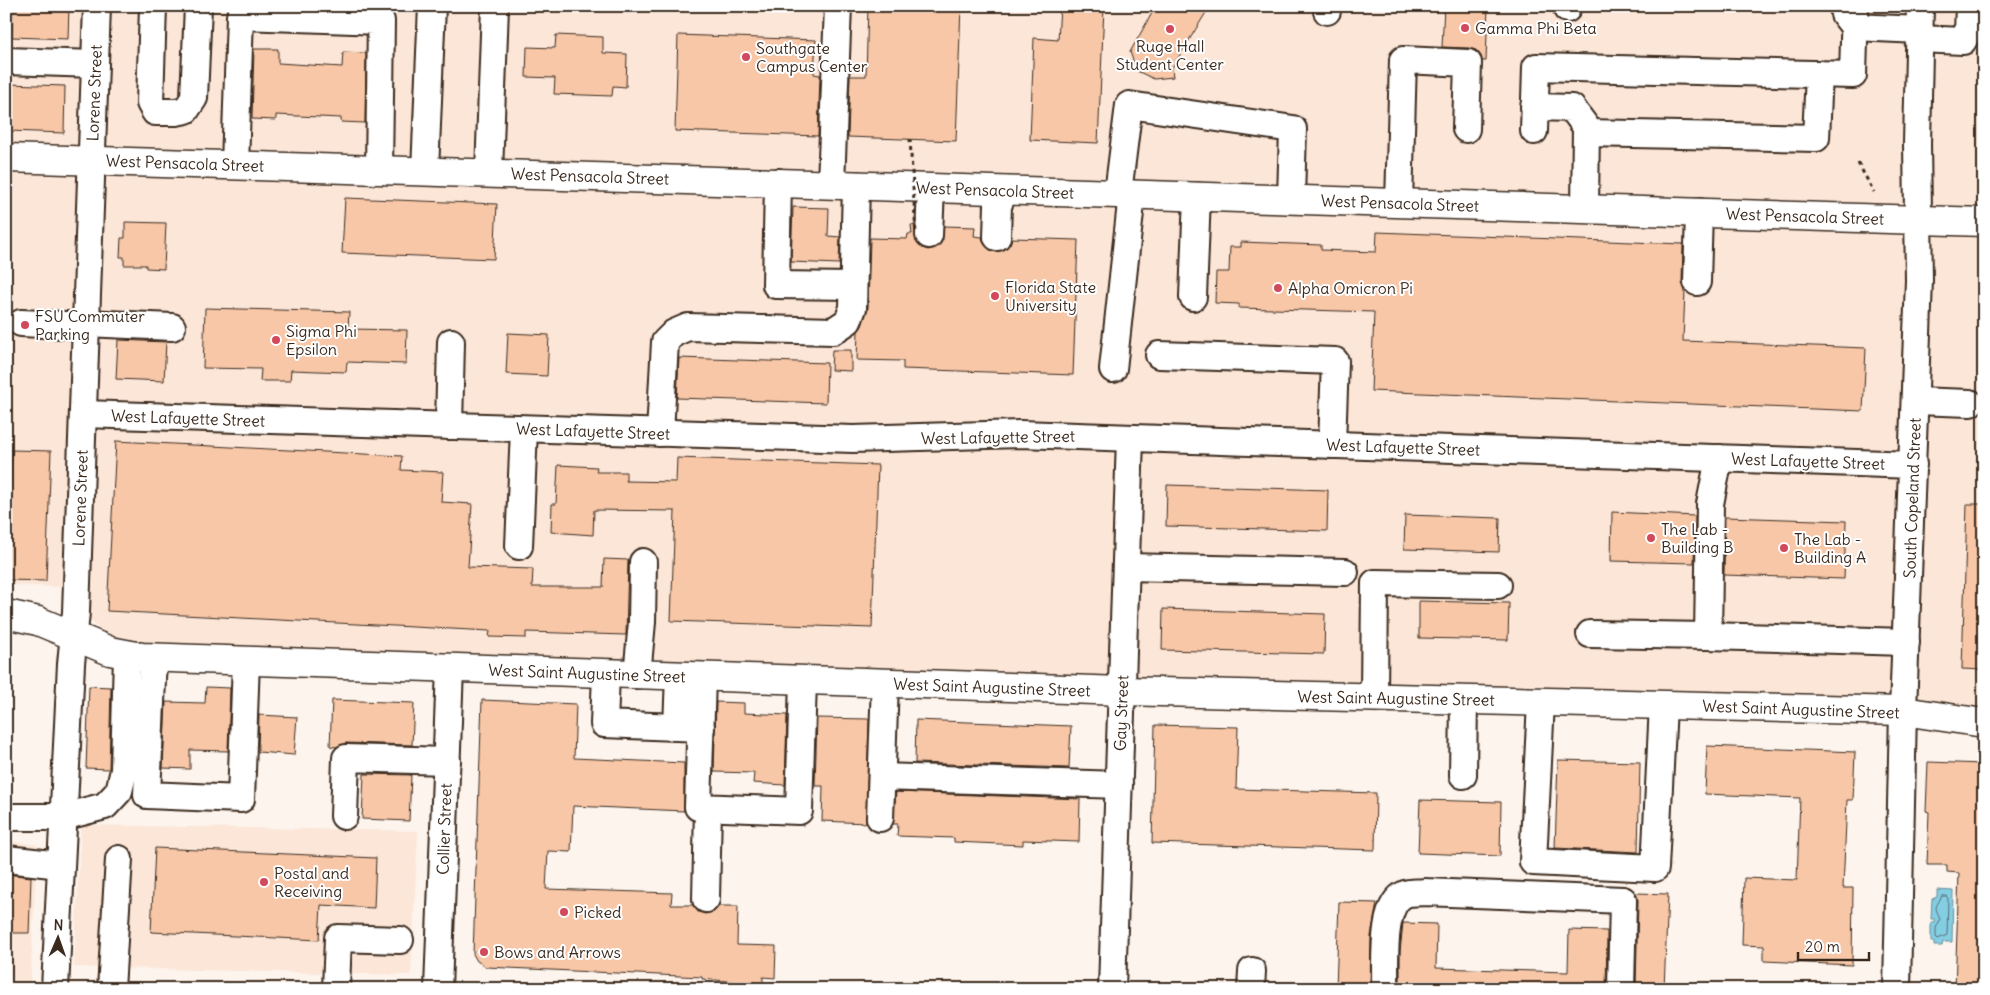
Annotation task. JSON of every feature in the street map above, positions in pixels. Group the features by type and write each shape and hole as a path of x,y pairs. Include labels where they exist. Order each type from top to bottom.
{"main road":[{"name":"West Pensacola Street","path":"6,158 1984,222"},
{"name":"West Saint Augustine Street","path":"6,614 38,621 110,651 140,656 1122,691 1903,711 1984,723"}],"street":[{"name":"Lorene Street","path":"54,989 74,636 97,6"},
{"path":"154,6 150,103 155,112 186,110 194,98 198,6"},
{"path":"425,171 432,6"},
{"path":"489,173 495,6"},
{"path":"660,433 665,342 674,333 688,328 833,331 848,321 852,308 853,286 844,185 838,6"},
{"path":"1838,6 1855,17 1920,25 1973,42"},
{"path":"1969,6 1968,32 1973,42"},
{"path":"235,165 240,16 381,21 379,170"},
{"path":"1585,209 1586,127 1572,108 1534,119 1536,67 1853,75 1855,17"},
{"name":"South Copeland Street","path":"1897,989 1903,711 1915,401 1919,220 1917,144 1920,25"},
{"path":"1398,202 1403,60 1468,63 1466,129"},
{"path":"6,61 95,64"},
{"path":"1586,133 1816,138 1819,74"},
{"path":"1113,369 1129,105 1293,129 1291,199"},
{"path":"778,182 776,284 853,286"},
{"path":"923,235 931,188"},
{"path":"997,237 998,205 1006,190"},
{"path":"1193,297 1197,196"},
{"path":"1697,282 1699,212"},
{"path":"22,323 172,327"},
{"path":"449,426 451,342"},
{"path":"1159,355 1335,361 1332,445"},
{"path":"1915,401 1970,403"},
{"name":"West Lafayette Street","path":"83,414 853,439 1011,434 1913,465"},
{"path":"518,546 524,429"},
{"name":"Gay Street","path":"1112,989 1130,438"},
{"path":"1708,636 1710,504 1719,458"},
{"path":"637,675 642,622 643,562"},
{"path":"1126,567 1345,572"},
{"path":"1374,697 1375,583 1498,585"},
{"path":"1590,634 1906,642"},
{"path":"140,656 147,795 241,799 246,661"},
{"path":"6,817 64,817 105,806 118,791 124,770 140,656"},
{"name":"Collier Street","path":"438,989 450,668"},
{"path":"606,674 604,724 689,728"},
{"path":"691,676 689,728 698,808 798,811 803,680"},
{"path":"880,818 885,683"},
{"path":"1463,775 1464,700"},
{"path":"1541,702 1533,862 1655,868 1663,705"},
{"path":"344,816 346,758 447,761"},
{"path":"882,777 1119,785"},
{"path":"706,899 708,808"},
{"path":"6,859 61,865"},
{"path":"110,989 119,859"},
{"path":"1385,989 1387,922 1392,905 1405,894 1424,892 1623,900 1621,989"},
{"path":"336,989 338,938 400,940"}],"path":[{"path":"910,139 923,235"},
{"path":"1858,163 1875,193"}],"shaded area":[{"name":"Florida State University","path":"6,6 1984,6 1984,723 127,654 100,630 61,587 6,585"},
{"path":"81,825 418,831 411,975 74,967"},
{"path":"6,841 37,845 30,989 6,989"}],"water":[{"path":"1937,890 1953,891 1952,942 1943,942 1942,946 1934,946 1934,942 1931,942 1931,922 1935,922 1935,919 1931,919 1932,899 1937,897"}],"building":[{"path":"13,6 69,6 68,39 12,37"},
{"path":"868,6 961,6 956,141 848,137 850,76 866,76"},
{"path":"1060,6 1104,7 1098,143 1030,140 1034,38 1058,40"},
{"name":"Ruge Hall Student Center","path":"1156,6 1210,6 1172,68 1173,77 1154,79 1137,71 1130,52"},
{"name":"Gamma Phi Beta","path":"1444,6 1488,6 1486,61 1482,61 1481,56 1476,50 1442,47"},
{"path":"556,35 603,37 603,53 627,54 626,87 613,86 612,96 554,94 555,78 526,77 527,47 555,48"},
{"path":"678,35 816,40 814,74 820,75 818,136 675,131"},
{"path":"254,49 278,49 278,63 342,67 343,52 366,53 365,123 341,122 341,118 276,115 276,120 252,119"},
{"path":"9,84 65,86 64,133 8,131"},
{"path":"345,198 497,204 494,259 342,253"},
{"path":"793,207 829,208 828,236 840,237 839,264 791,262"},
{"path":"125,222 166,223 164,269 146,268 146,265 124,265 124,257 120,257 121,238 125,238"},
{"path":"911,225 914,225 916,242 928,250 935,248 941,243 944,226 975,227 974,236 982,237 984,244 990,250 996,252 1004,250 1010,244 1012,238 1078,240 1073,375 903,369 903,361 857,360 858,331 862,326 868,308 870,238 907,239 908,234 912,234"},
{"path":"1377,232 1683,244 1682,282 1685,291 1683,341 1866,348 1863,411 1371,391 1374,312 1239,308 1239,304 1215,303 1216,272 1229,272 1230,247 1241,247 1241,242 1321,245 1321,250 1376,252"},
{"name":"Sigma Phi Epsilon","path":"205,308 349,312 348,329 407,330 406,364 347,362 346,372 291,370 290,381 260,381 261,369 203,368"},
{"path":"508,333 549,335 547,376 506,374"},
{"path":"118,340 166,342 164,381 116,379"},
{"path":"832,350 851,350 851,371 831,370"},
{"path":"679,358 827,363 826,403 677,398"},
{"path":"116,441 402,456 401,470 443,472 441,502 472,504 468,567 533,569 532,587 603,587 604,559 628,560 626,635 526,632 526,638 489,637 490,631 107,611"},
{"path":"12,450 51,451 46,581 7,580"},
{"path":"677,458 878,465 872,628 671,621 675,511 594,510 593,535 551,532 552,504 556,504 558,465 597,467 596,472 626,472 626,481 676,482"},
{"path":"1167,485 1328,490 1327,531 1166,526"},
{"path":"1967,504 1984,504 1984,670 1962,669"},
{"name":"The Lab - Building B","path":"1612,512 1695,516 1694,563 1611,561"},
{"path":"1405,515 1500,518 1499,552 1404,549"},
{"name":"The Lab - Building A","path":"1725,517 1846,521 1844,579 1724,575"},
{"path":"1419,601 1509,603 1508,640 1419,638"},
{"path":"1163,609 1325,614 1324,654 1162,650"},
{"path":"89,686 111,687 109,769 86,768"},
{"path":"206,687 230,688 228,751 190,750 190,769 163,768 166,702 205,703"},
{"path":"332,700 414,703 412,745 346,743 337,747 330,746"},
{"path":"482,700 576,704 574,758 684,763 684,811 573,806 571,852 548,851 546,889 672,893 671,905 693,905 698,912 705,914 714,912 719,906 738,906 737,945 776,946 775,978 763,977 763,983 740,982 702,979 702,977 486,967 477,961 473,954"},
{"path":"716,702 744,703 744,713 787,715 785,785 753,783 754,773 714,772"},
{"path":"259,715 297,717 294,755 258,752"},
{"path":"817,718 869,719 866,823 822,821 823,786 815,786"},
{"path":"916,720 1071,726 1069,768 915,763"},
{"path":"1155,725 1238,727 1236,789 1376,793 1375,850 1152,843"},
{"path":"1707,746 1855,752 1853,800 1847,800 1843,888 1853,888 1852,965 1764,961 1764,946 1742,945 1744,878 1797,880 1800,798 1705,794"},
{"path":"1558,760 1640,762 1638,852 1555,848"},
{"path":"1928,762 1984,764 1984,989 1955,989 1959,873 1947,872 1947,865 1927,865 1929,812 1926,811"},
{"path":"364,774 411,775 409,821 362,819"},
{"path":"896,792 1080,799 1079,842 1023,840 1023,845 954,842 954,838 897,836 898,824 893,824"},
{"path":"1420,800 1501,802 1500,856 1418,853"},
{"name":"Postal and Receiving","path":"155,848 376,858 374,908 321,905 319,940 151,932"},
{"path":"6,874 31,877 29,933 6,933"},
{"path":"1636,893 1668,894 1664,989 1636,989 1638,900"},
{"path":"1339,902 1377,903 1371,936 1370,989 1336,989"},
{"path":"1403,923 1437,924 1436,968 1568,972 1569,930 1607,931 1606,989 1400,989 1400,952"}],"place":[{"name":"Gamma Phi Beta","path":"1465,28"},
{"name":"Ruge Hall Student Center","path":"1170,29"},
{"name":"Southgate Campus Center","path":"746,57"},
{"name":"Alpha Omicron Pi","path":"1278,288"},
{"name":"Florida State University","path":"995,296"},
{"name":"FSU Commuter Parking","path":"25,325"},
{"name":"Sigma Phi Epsilon","path":"276,340"},
{"name":"The Lab - Building B","path":"1651,538"},
{"name":"The Lab - Building A","path":"1784,548"},
{"name":"Postal and Receiving","path":"264,882"},
{"name":"Picked","path":"564,912"},
{"name":"Bows and Arrows","path":"484,952"}]}
